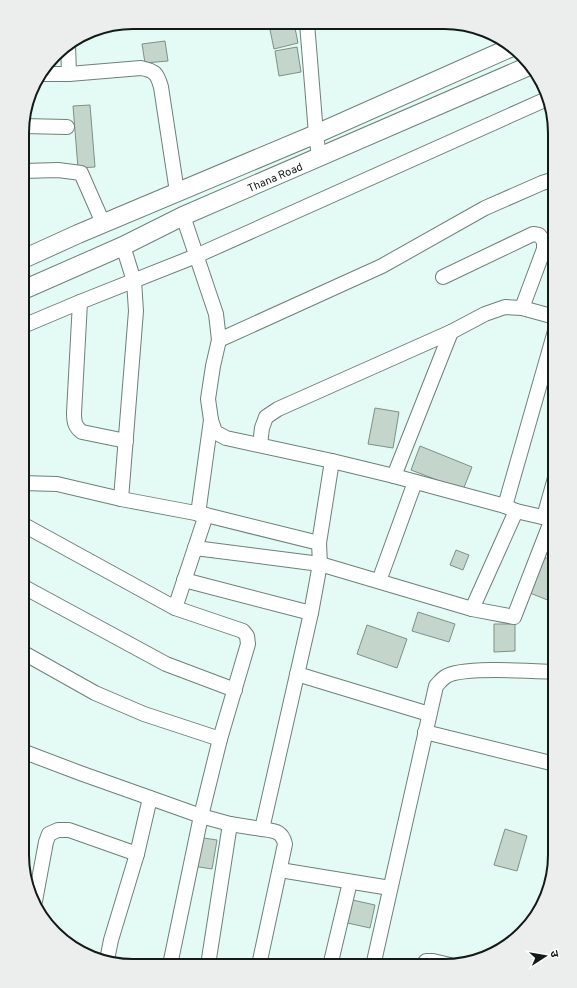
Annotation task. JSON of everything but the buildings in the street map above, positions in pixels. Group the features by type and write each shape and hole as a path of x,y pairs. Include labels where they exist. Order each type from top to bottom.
{"street":[{"path":"307,29 319,157"},
{"path":"29,256 103,223 316,134 506,50"},
{"path":"68,51 69,74"},
{"name":"Thana Road","path":"29,287 123,246 183,216 525,67"},
{"path":"47,74 69,74 141,68 152,71 158,78 161,87 177,192"},
{"path":"29,323 196,256 543,101"},
{"path":"29,126 67,127"},
{"path":"29,171 58,170 81,173 103,223"},
{"path":"218,340 382,266 485,208 548,181"},
{"path":"183,216 216,314 218,340 208,399 211,420 215,432 226,438 394,476 548,518"},
{"path":"443,277 533,234 539,235 544,241 544,249 522,308"},
{"path":"121,499 136,311 134,281 123,246"},
{"path":"80,302 74,414 75,422 77,428 82,432 126,441"},
{"path":"260,445 262,428 266,417 278,409 451,332 486,314 505,307 522,308 548,315"},
{"path":"394,476 451,332"},
{"path":"472,609 511,509 548,360"},
{"path":"174,608 195,548 202,514 211,420"},
{"path":"262,829 311,613 320,564 319,543 332,461"},
{"path":"379,581 415,482"},
{"path":"29,483 56,484 121,499 202,514 319,543"},
{"path":"195,548 320,564 472,609 514,617 548,524"},
{"path":"29,528 174,608 243,631 247,636 248,644 220,739 201,816 171,959"},
{"path":"184,580 311,613"},
{"path":"29,590 166,664 234,690"},
{"path":"29,656 95,693 144,714 220,739"},
{"path":"375,959 436,686 445,677 460,672 548,672"},
{"path":"297,674 429,714"},
{"path":"425,732 548,762"},
{"path":"29,753 80,773 201,816 230,824 278,832 284,837 285,844 280,870 260,959"},
{"path":"108,955 111,940 137,854 150,798"},
{"path":"209,959 230,824"},
{"path":"36,893 46,842 49,834 58,830 69,830 137,854"},
{"path":"280,870 390,888"},
{"path":"332,959 350,882"}]}
